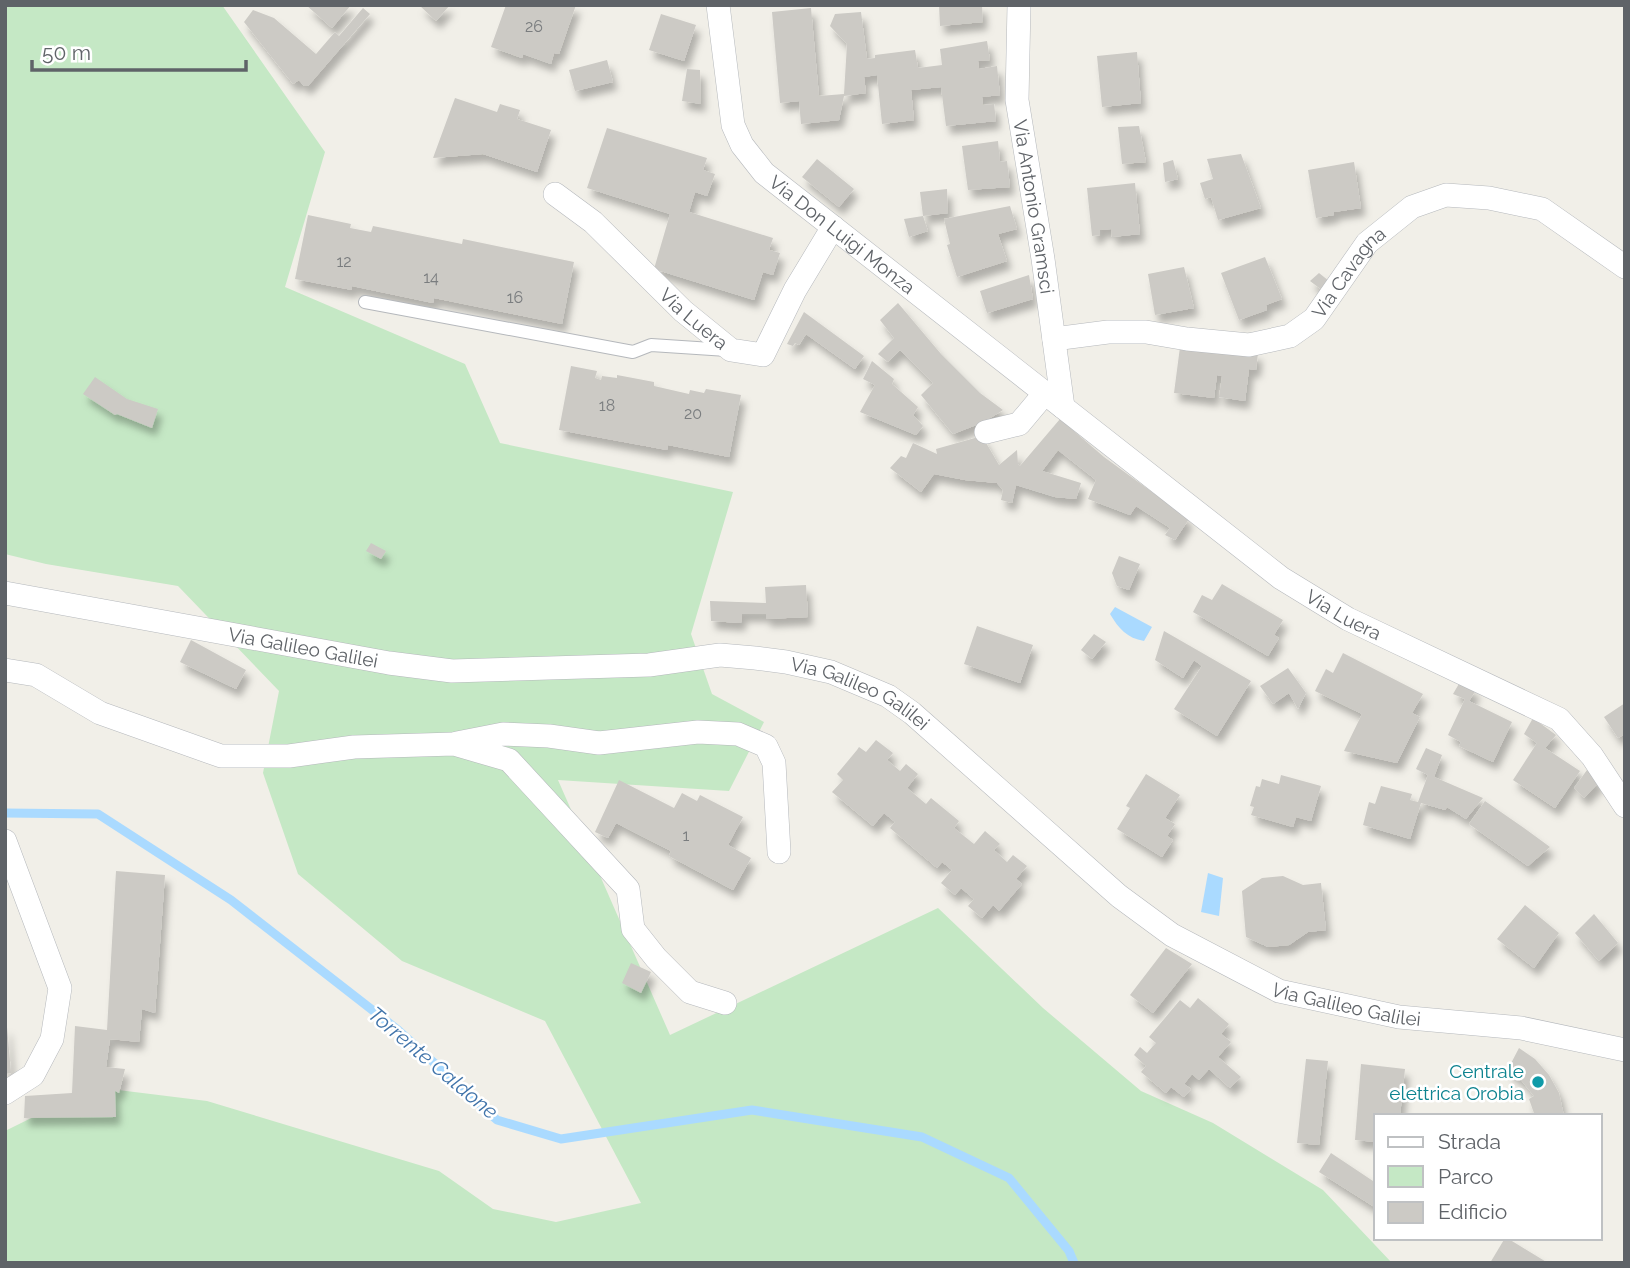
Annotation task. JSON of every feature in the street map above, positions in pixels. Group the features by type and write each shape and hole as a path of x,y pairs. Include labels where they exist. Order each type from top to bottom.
{"street":[{"name":"Via Don Luigi Monza","path":"718,5 733,125 742,145 764,173 1054,400"},
{"name":"Via Antonio Gramsci","path":"1019,5 1017,100 1054,339 1054,400"},
{"name":"Via Luera","path":"555,194 593,222 683,311 730,350 763,355 794,290 833,227"},
{"name":"Via Cavagna","path":"1054,339 1108,332 1146,332 1249,345 1290,336 1314,319 1367,243 1412,207 1446,195 1489,198 1542,209 1625,267"},
{"name":"Via Luera","path":"1054,400 1280,578 1348,619 1559,719 1592,756 1625,806"},
{"path":"986,432 1018,424 1054,400"},
{"name":"Via Galileo Galilei","path":"5,593 389,663 453,671 649,666 720,655 786,662 831,672 888,696 912,712 1119,897 1167,932 1279,991 1399,1017 1521,1028 1625,1050"},
{"path":"5,670 36,676 100,713 221,756 289,756 354,747 454,744 503,734 549,736 599,743 698,733 738,734 766,746 774,763 779,852"},
{"path":"454,744 509,760 628,889 633,929 656,958 690,992 725,1003"},
{"path":"5,1093 33,1075 52,1039 60,988 8,848"}],"lane":[{"path":"365,302 633,352 651,345 730,350"}],"green space":[{"path":"5,5 222,5 325,152 285,287 465,364 500,443 733,492 691,634 712,694 764,722 729,791 558,780 670,1035 938,908 1043,1008 1141,1091 1213,1123 1323,1190 1392,1263 5,1263 5,1131 94,1087 207,1101 439,1171 493,1209 556,1222 641,1203 545,1021 402,961 298,874 263,773 279,691 178,586 46,564 5,554"}],"water":[{"path":"1115,607 1152,627 1144,641 1133,638 1120,628 1110,614"},
{"path":"1208,873 1223,878 1219,916 1201,912"}],"building":[{"path":"306,5 351,5 332,28"},
{"path":"419,5 450,5 436,21"},
{"path":"506,5 576,5 559,54 554,53 551,64 523,54 522,58 491,47"},
{"path":"939,5 982,5 983,22 940,26"},
{"path":"363,8 370,14 308,86 304,86 299,80 293,84 244,22 253,10 274,18 316,54 335,32 339,36"},
{"path":"811,8 819,96 844,94 847,44 830,26 835,14 861,12 867,59 875,58 875,55 915,50 918,68 942,65 940,49 987,41 990,60 978,61 979,69 997,66 1000,95 982,97 983,105 994,104 996,121 946,126 941,87 911,90 914,120 882,124 877,75 864,77 866,93 844,96 839,120 801,124 799,101 780,103 772,12"},
{"path":"661,14 696,25 684,61 649,50"},
{"path":"1137,52 1141,103 1102,107 1097,56"},
{"path":"607,60 613,82 575,91 569,70"},
{"path":"687,69 700,70 701,104 682,101"},
{"path":"455,98 497,112 500,104 520,110 517,119 551,130 537,172 483,154 433,158"},
{"path":"1139,126 1146,162 1122,164 1118,127"},
{"path":"607,128 707,158 703,170 715,174 707,196 695,192 689,212 773,238 769,250 780,253 773,275 763,272 754,300 654,269 670,214 587,188"},
{"path":"998,141 1000,162 1007,161 1010,187 968,190 962,146"},
{"path":"1241,154 1261,208 1218,220 1211,197 1205,199 1200,183 1213,179 1207,159"},
{"path":"817,159 854,189 839,207 802,177"},
{"path":"1173,160 1178,179 1165,182 1163,163"},
{"path":"1354,162 1361,208 1316,218 1308,170"},
{"path":"1135,183 1140,234 1112,237 1111,229 1100,230 1100,235 1092,236 1087,188"},
{"path":"947,189 948,213 923,216 920,192"},
{"path":"1010,206 1017,229 998,234 1007,261 957,277 947,245 950,244 944,219"},
{"path":"308,215 351,224 350,228 371,232 373,226 462,244 463,239 574,262 562,324 434,298 433,303 352,286 352,290 295,279"},
{"path":"923,216 928,231 909,237 904,219"},
{"path":"1265,257 1282,299 1266,305 1267,310 1239,320 1221,273"},
{"path":"1184,267 1194,308 1155,315 1148,274"},
{"path":"1319,273 1329,281 1322,290 1310,281"},
{"path":"1029,275 1033,299 987,313 980,291"},
{"path":"898,303 941,354 980,393 1003,410 984,422 953,434 921,395 933,383 900,350 888,362 878,354 894,338 880,320"},
{"path":"804,312 864,356 855,369 806,334 799,345 787,344"},
{"path":"1180,347 1258,353 1256,370 1249,369 1245,401 1219,397 1222,376 1217,375 1214,398 1174,393"},
{"path":"872,361 894,379 892,384 918,407 913,415 923,426 916,435 860,412 875,385 863,379"},
{"path":"571,366 597,371 595,378 601,380 602,376 617,378 617,375 654,382 654,386 689,394 690,390 704,393 706,389 741,395 729,457 668,445 667,450 559,430"},
{"path":"95,377 127,399 158,409 152,428 115,415 83,394"},
{"path":"1060,419 1104,457 1189,519 1175,540 1165,535 1170,528 1136,506 1130,515 1088,499 1096,480 1058,450 1042,471 1081,483 1076,499 1055,497 1016,485 1012,503 1001,500 1003,490 997,483 934,474 921,492 890,468 901,456 906,458 913,443 937,454 936,449 982,436 999,465 1017,450 1020,466"},
{"path":"371,543 386,551 381,559 366,551"},
{"path":"1119,556 1140,564 1129,590 1117,586 1112,573"},
{"path":"1222,584 1283,620 1274,635 1279,638 1268,656 1193,612 1202,595 1212,600"},
{"path":"806,585 808,617 766,619 766,614 742,614 741,623 711,621 710,601 766,603 765,587"},
{"path":"977,626 1033,645 1020,683 964,664"},
{"path":"1164,631 1251,681 1217,736 1174,709 1202,666 1194,660 1183,678 1155,660"},
{"path":"1094,634 1106,642 1092,659 1081,650"},
{"path":"191,640 246,670 236,689 180,662"},
{"path":"1343,653 1423,694 1412,713 1420,717 1397,763 1344,751 1362,714 1315,691 1326,669 1333,673"},
{"path":"1288,668 1306,693 1298,709 1289,693 1273,704 1260,686"},
{"path":"1460,682 1476,690 1469,701 1512,722 1493,762 1459,746 1461,742 1448,735 1465,699 1453,694"},
{"path":"1625,703 1625,734 1618,738 1604,717"},
{"path":"1533,718 1556,735 1545,748 1580,771 1555,808 1513,780 1537,743 1524,734"},
{"path":"876,740 893,753 887,760 900,771 906,764 918,774 907,788 926,804 931,798 959,821 954,828 974,844 985,831 1000,844 994,850 1007,862 1013,855 1027,866 1016,879 1022,884 999,911 993,905 982,918 968,906 974,899 961,888 955,895 941,883 952,870 942,862 937,868 890,828 895,822 884,813 873,826 832,792 843,780 837,774 859,747 866,752"},
{"path":"1426,748 1442,755 1434,777 1483,798 1466,819 1447,807 1445,810 1421,803 1410,839 1363,825 1369,802 1375,804 1381,786 1412,794 1410,800 1418,802 1428,775 1416,769"},
{"path":"1587,770 1600,781 1584,798 1574,788"},
{"path":"1146,774 1180,795 1165,818 1175,824 1167,836 1173,840 1162,857 1117,829 1130,808 1126,806"},
{"path":"1281,775 1321,786 1311,821 1296,817 1293,827 1251,815 1254,807 1250,806 1256,786 1260,787 1262,779 1279,784"},
{"path":"619,780 674,808 682,793 697,801 700,795 743,817 728,845 751,858 733,890 669,856 671,851 616,823 608,838 595,832"},
{"path":"1485,801 1550,847 1528,866 1469,824"},
{"path":"116,871 165,875 155,1013 142,1009 139,1042 110,1039 106,1067 125,1069 119,1093 115,1091 116,1117 24,1118 25,1096 72,1093 75,1026 107,1030"},
{"path":"1283,876 1303,885 1321,883 1326,930 1308,932 1289,945 1268,947 1246,937 1242,891 1262,878"},
{"path":"1525,905 1559,933 1534,968 1497,939"},
{"path":"1594,914 1618,943 1599,961 1575,933"},
{"path":"1166,948 1192,964 1153,1013 1130,995"},
{"path":"631,963 651,972 641,993 622,983"},
{"path":"1198,998 1229,1024 1221,1034 1231,1042 1218,1057 1241,1077 1230,1088 1209,1069 1199,1080 1192,1074 1184,1084 1191,1089 1184,1097 1171,1087 1166,1093 1141,1072 1146,1066 1134,1055 1140,1047 1147,1053 1156,1043 1149,1037 1180,1000 1190,1008"},
{"path":"5,1027 11,1073 5,1074"},
{"name":"Centrale elettrica Orobia","path":"1519,1048 1535,1059 1549,1075 1559,1093 1564,1114 1534,1114 1529,1099 1534,1096 1521,1080 1507,1071"},
{"path":"1306,1059 1328,1061 1319,1145 1297,1143"},
{"path":"1361,1064 1405,1069 1400,1114 1374,1114 1374,1142 1355,1140"},
{"path":"1331,1153 1374,1182 1374,1207 1319,1172"},
{"path":"1504,1240 1510,1240 1548,1263 1490,1263"}],"waterway":[{"name":"Torrente Caldone","path":"5,813 98,814 231,900 398,1030 497,1120 561,1139 752,1110 922,1137 1009,1178 1069,1251 1074,1263"}],"place":[{"name":"Centrale elettrica Orobia","path":"1538,1082"}]}
